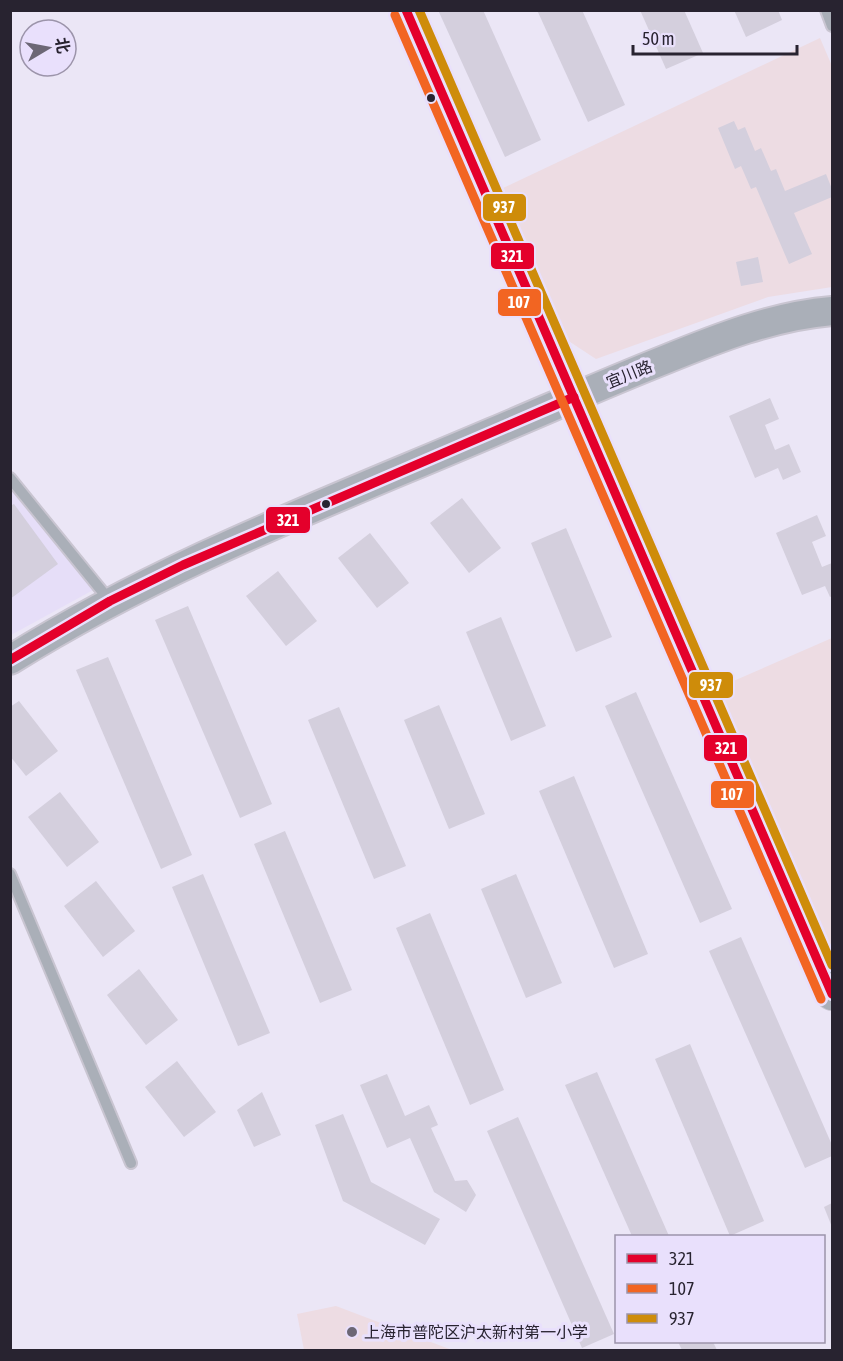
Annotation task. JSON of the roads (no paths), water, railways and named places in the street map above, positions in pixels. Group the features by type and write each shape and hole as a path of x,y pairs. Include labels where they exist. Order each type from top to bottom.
{"main road":[{"path":"406,10 832,994"}],"street":[{"name":"宜川路","path":"10,660 110,601 240,539 574,397 747,328 832,310"}],"lane":[{"path":"826,10 832,26"},
{"path":"10,478 110,601"},
{"path":"10,874 131,1163"}],"place":[{"name":"上海市普陀区沪太新村第一小学","path":"352,1332"}]}
